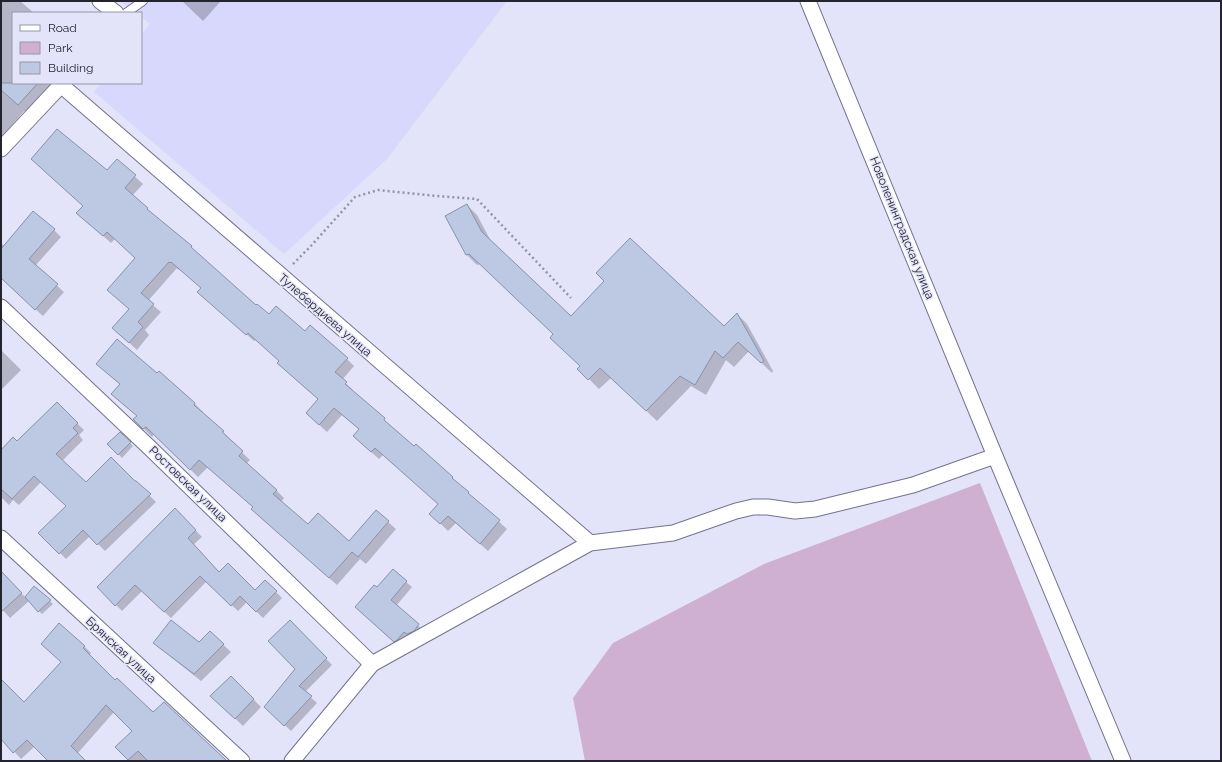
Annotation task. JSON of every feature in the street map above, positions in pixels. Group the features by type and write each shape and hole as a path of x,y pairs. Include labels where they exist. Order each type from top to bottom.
{"street":[{"path":"100,1 115,12"},
{"name":"Новоленинградская улица","path":"808,1 995,456 1123,761"},
{"path":"1,149 62,84"},
{"name":"Тулебердиева улица","path":"62,84 280,276 590,544"},
{"name":"Ростовская улица","path":"1,308 150,448 372,664"},
{"path":"292,761 372,664 590,544 673,533 736,511 753,507 768,507 795,511 815,509 913,485 995,456"},
{"name":"Брянская улица","path":"1,538 242,761"}],"lane":[{"path":"127,12 143,1"}],"path":[{"path":"280,276 310,247 355,197 378,190 437,196 477,198 571,298"}],"shaded area":[{"path":"120,1 507,1 387,159 284,254 94,92 100,84 142,84 142,34 150,24 142,18 142,12 134,12"}],"green space":[{"path":"980,483 1092,761 585,761 573,698 613,643 764,564"}],"building":[{"path":"1,83 37,84 18,105 1,90"},
{"path":"57,129 107,170 117,159 136,175 125,188 148,208 147,209 192,246 191,247 256,305 257,304 269,314 276,306 305,331 310,325 348,358 335,372 347,382 345,384 385,418 384,420 414,446 416,444 469,492 468,493 500,520 480,544 448,516 440,524 429,514 438,504 375,448 371,452 353,436 359,429 334,408 319,425 306,413 318,399 277,363 279,361 248,333 246,335 197,292 201,288 171,262 169,262 141,293 154,304 138,322 143,327 129,343 112,328 129,309 107,290 135,258 107,232 103,236 76,213 83,206 31,159"},
{"path":"467,204 482,232 571,316 604,281 596,273 630,238 724,326 737,313 764,361 761,363 738,342 723,358 715,351 695,385 680,376 646,411 600,368 588,380 577,369 580,366 550,338 553,334 469,254 466,255 445,216"},
{"path":"33,211 55,229 29,259 58,284 35,310 1,278 1,249"},
{"path":"117,339 157,373 159,371 195,403 194,405 224,431 222,432 243,451 239,456 277,490 273,494 308,524 318,513 349,541 376,510 389,521 358,557 352,552 329,578 251,509 253,507 199,460 190,470 146,427 143,429 133,419 137,416 111,394 120,384 96,364"},
{"path":"57,402 78,423 73,428 78,433 56,454 86,482 111,457 135,481 151,494 97,545 83,530 59,554 38,533 66,506 34,476 12,499 1,489 1,450 13,437 17,441"},
{"path":"120,432 131,442 118,455 107,444"},
{"path":"175,508 196,530 188,538 219,572 228,563 255,590 265,580 277,591 256,612 240,596 231,606 200,576 164,612 135,585 115,606 97,587"},
{"path":"393,569 407,581 391,600 419,624 414,631 407,634 404,632 394,642 355,607 374,585 377,587"},
{"path":"1,571 22,593 1,612"},
{"path":"34,586 51,600 38,612 25,597"},
{"path":"171,620 199,642 210,631 224,644 194,674 153,643"},
{"path":"290,620 327,658 299,686 312,696 284,726 264,707 295,669 268,641"},
{"path":"59,623 85,646 83,648 115,680 117,678 153,712 164,702 227,761 148,761 138,751 128,760 115,747 132,731 106,705 71,746 86,761 48,761 27,740 13,753 1,739 1,679 24,702 61,662 41,644"},
{"path":"231,676 254,699 235,719 210,696"}]}
